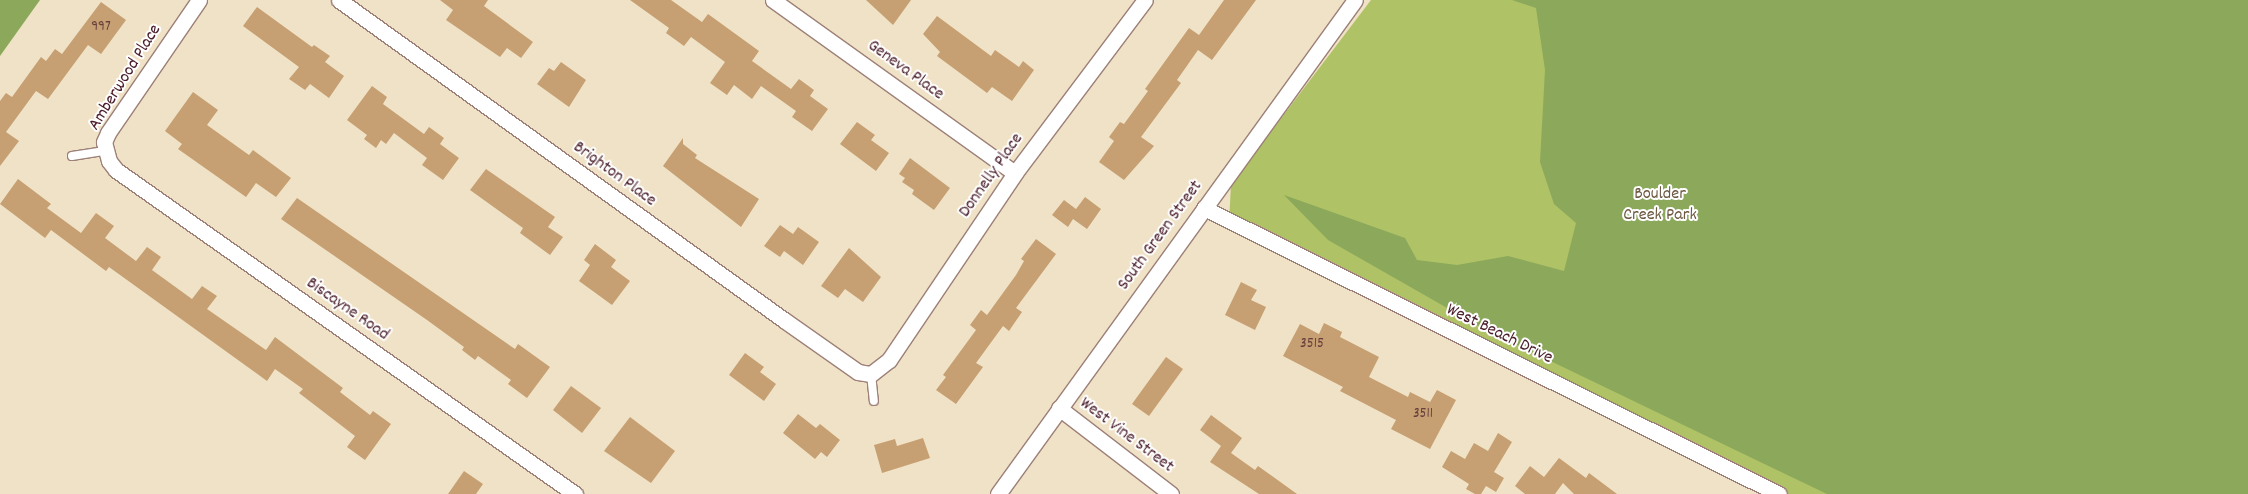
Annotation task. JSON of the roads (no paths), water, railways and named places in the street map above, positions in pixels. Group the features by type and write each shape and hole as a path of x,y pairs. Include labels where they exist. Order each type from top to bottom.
{"street":[{"name":"Amberwood Place","path":"105,151 108,133 198,0"},
{"name":"Brighton Place","path":"339,0 791,326 858,372 871,374"},
{"name":"Geneva Place","path":"773,0 1015,173"},
{"name":"Donnelly Place","path":"871,374 888,360 1015,173 1145,0"},
{"name":"South Green Street","path":"998,494 1354,0"},
{"name":"Biscayne Road","path":"105,151 116,170 575,494"},
{"name":"West Beach Drive","path":"1204,208 1779,494"},
{"name":"West Vine Street","path":"1059,408 1171,494"}],"lane":[{"path":"72,156 105,151"},
{"path":"871,374 874,401"}],"park label":[{"name":"Boulder Creek Park","path":"1660,206"}]}
